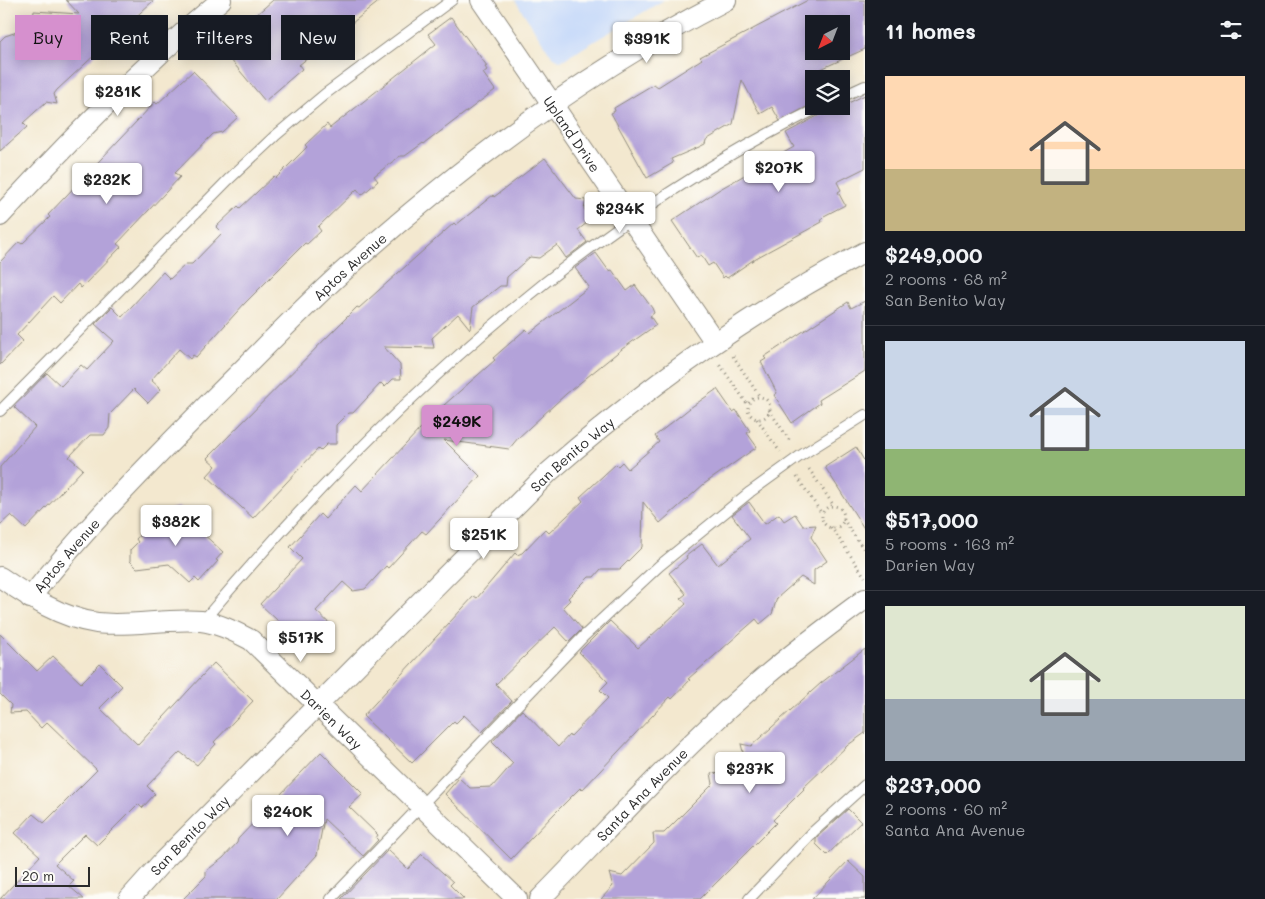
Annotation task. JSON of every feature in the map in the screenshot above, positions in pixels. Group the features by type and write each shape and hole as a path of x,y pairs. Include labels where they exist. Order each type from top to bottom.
{"street":[{"path":"0,216 90,120 144,67 221,0"},
{"name":"Upland Drive","path":"481,0 715,343"},
{"name":"Aptos Avenue","path":"30,598 97,517 336,277 458,174 553,105 657,37 726,0"},
{"name":"San Benito Way","path":"129,899 163,861 549,472 630,404 715,343 805,286 865,252"},
{"name":"Darien Way","path":"0,578 30,598 63,613 96,623 202,621 229,629 251,640 517,899"},
{"name":"Santa Ana Avenue","path":"540,899 706,730 746,693 789,656 865,599"}],"lane":[{"path":"0,411 228,180 268,142 325,94 452,0"},
{"path":"850,93 865,86"},
{"path":"202,621 324,488 429,382 524,299 631,219 715,165 806,115"},
{"path":"331,899 584,636 659,566 750,492 800,456 865,415"},
{"path":"749,899 814,831 865,785"}],"path":[{"path":"715,343 769,406 765,417 753,417 748,410 748,405 715,343"},
{"path":"748,405 752,399 760,397"},
{"path":"865,551 843,519 843,514 838,508 830,506 826,508 822,518 827,526 831,527 865,577"},
{"path":"831,527 839,526 843,519"}],"shaded area":[{"path":"515,0 664,0 561,61 551,55"}],"building":[{"path":"66,0 154,0 138,15 91,15 91,58 54,94 57,104 46,102 23,123 27,127 0,151 0,41 5,36 15,33 15,60 81,60 81,15 34,15 34,11 79,14"},
{"path":"273,0 381,0 355,21 355,15 281,15 281,60 305,60 299,65 302,69 265,101 231,60 271,60 271,15 256,15"},
{"path":"808,0 865,0 865,49 850,56 850,15 805,15 805,60 841,60 822,70 805,70 805,108 780,121 772,107 760,114 742,80 733,124 706,140 705,144 671,159 673,163 647,178 611,113 615,111 614,108 654,84 658,87 702,59 700,57"},
{"path":"451,17 487,66 485,67 487,70 483,73 495,90 424,144 405,156 400,156 374,176 378,181 362,195 357,189 318,227 321,231 307,244 305,243 245,303 196,357 193,355 190,359 179,349 151,380 161,389 148,403 134,389 110,414 109,428 104,435 90,435 69,457 83,469 26,529 11,515 0,525 0,467 35,427 14,407 47,373 61,386 81,365 87,370 114,341 95,324 112,307 122,317 163,272 170,279 186,264 192,264 222,233 216,227 238,206 240,208 274,176 276,178 307,147 305,145 327,124 330,128 436,44 428,34"},
{"path":"193,71 238,117 222,132 213,134 175,173 180,177 117,244 121,247 81,288 78,284 60,303 53,296 17,335 23,341 0,365 0,262 19,242 22,244 50,217 48,215 155,102 157,104"},
{"path":"865,95 865,168 837,182 841,190 838,192 845,205 824,216 821,219 822,222 756,258 727,278 725,276 723,278 713,263 708,266 701,255 697,258 672,221 720,189 794,147 786,133 819,115 850,115 850,102"},
{"path":"545,158 576,199 586,200 584,209 592,219 578,230 587,242 566,258 557,245 539,258 530,257 507,277 506,286 500,286 473,307 470,329 458,314 432,338 434,348 384,347 400,365 401,379 393,379 385,387 381,383 353,413 348,413 336,425 336,444 327,444 320,451 318,449 253,518 207,476 216,466 207,458 357,307 359,308 454,223 456,225 493,195 494,197"},
{"path":"596,253 609,271 612,270 627,291 635,285 652,308 654,313 650,316 656,325 622,349 566,394 518,438 509,449 444,440 480,476 426,534 422,531 388,568 386,566 365,589 353,591 343,582 316,611 331,625 314,643 299,629 293,635 260,604 302,559 290,547 320,514 325,519 356,485 362,491 435,413 495,360 493,358 526,329 530,333 589,287 575,268"},
{"path":"865,301 865,371 819,400 820,403 792,423 774,395 777,393 761,362 766,359 764,357 848,302 851,308"},
{"path":"717,389 733,412 736,410 750,431 747,433 757,447 704,484 660,523 643,502 642,547 620,569 601,569 594,577 589,577 568,598 570,600 563,607 582,629 569,642 555,627 496,684 512,701 482,732 464,715 456,723 454,721 412,763 363,716 474,596 477,598 515,553 517,555 522,553 545,529 549,533 583,501 580,497 616,464 618,466 622,462 628,469 659,442 655,436"},
{"path":"856,447 865,462 865,530 825,467"},
{"path":"749,502 765,524 779,514 784,521 795,514 803,526 816,525 811,537 827,561 814,570 814,585 801,577 777,598 772,614 760,624 756,619 688,679 690,680 672,699 670,697 582,790 580,788 511,859 445,794 459,778 470,788 492,787 513,763 492,742 522,710 558,747 569,735 570,737 608,698 600,690 608,682 579,652 610,621 638,648 686,604 681,598 686,594 669,573 687,558 686,556 702,544 718,565 750,539 732,515"},
{"path":"180,507 190,516 189,521 223,552 216,560 218,561 199,582 195,578 190,583 169,564 137,568 130,561 130,550 138,542 136,539 149,525 153,528 171,509"},
{"path":"0,634 37,671 53,656 81,683 100,664 122,686 100,708 138,745 214,663 253,701 214,742 216,744 197,765 180,752 147,786 155,794 142,808 138,804 97,845 85,834 55,864 74,881 69,886 84,899 0,899 40,856 15,833 33,814 44,823 97,770 47,722 41,728 26,712 10,713 11,705 0,694"},
{"path":"865,649 865,733 848,745 803,788 773,820 776,823 700,899 601,899 613,886 609,873 622,876 654,843 653,833 664,833 713,784 711,773 721,774 743,752 741,744 751,746 821,683"},
{"path":"321,752 363,794 349,807 378,835 376,838 378,840 363,856 324,819 317,855 277,899 183,899 206,876 206,871 223,858 237,843 238,839"},
{"path":"848,809 861,822 827,855 816,844 816,838"},
{"path":"388,850 408,869 422,854 453,882 450,885 464,899 341,899"},
{"path":"848,861 865,877 865,899 812,899"}]}
